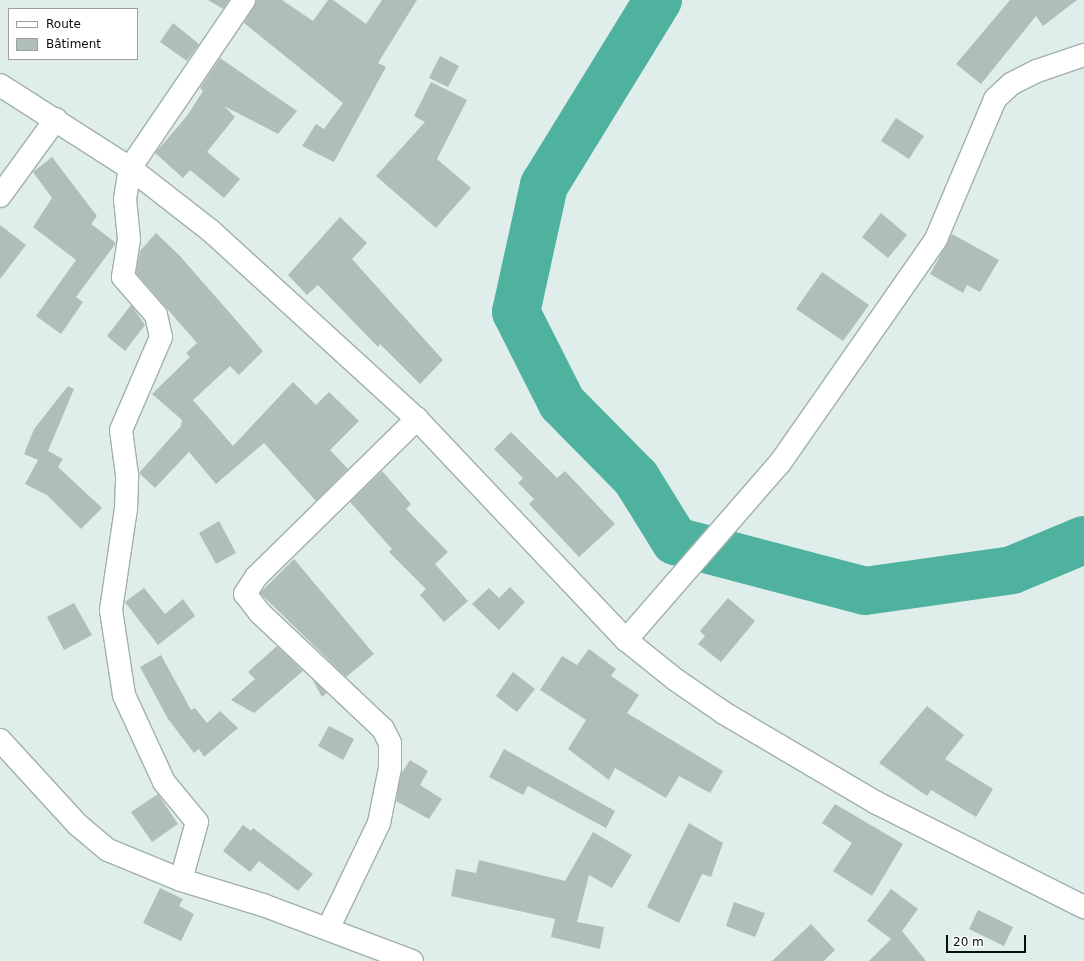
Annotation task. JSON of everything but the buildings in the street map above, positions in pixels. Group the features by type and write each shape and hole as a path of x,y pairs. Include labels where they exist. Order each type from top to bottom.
{"main road":[{"path":"181,880 197,822 164,782 124,695 110,610 126,509 127,475 121,430 161,337 156,315 122,273 129,239 125,198 130,168 244,0"},
{"path":"626,640 780,463 936,239 995,99 1011,84 1037,71 1084,55"},
{"path":"0,85 56,119 130,168 210,231 417,419 626,640 676,680 790,754 1029,883 1084,907"},
{"path":"0,196 56,119"},
{"path":"328,929 379,823 390,768 390,743 383,729 260,613 245,594 256,577 417,419"},
{"path":"0,740 78,825 108,850 181,880 328,929 412,961"}],"waterway":[{"path":"658,0 544,185 516,312 562,403 636,478 675,541 865,591 1012,570 1084,540"}]}
